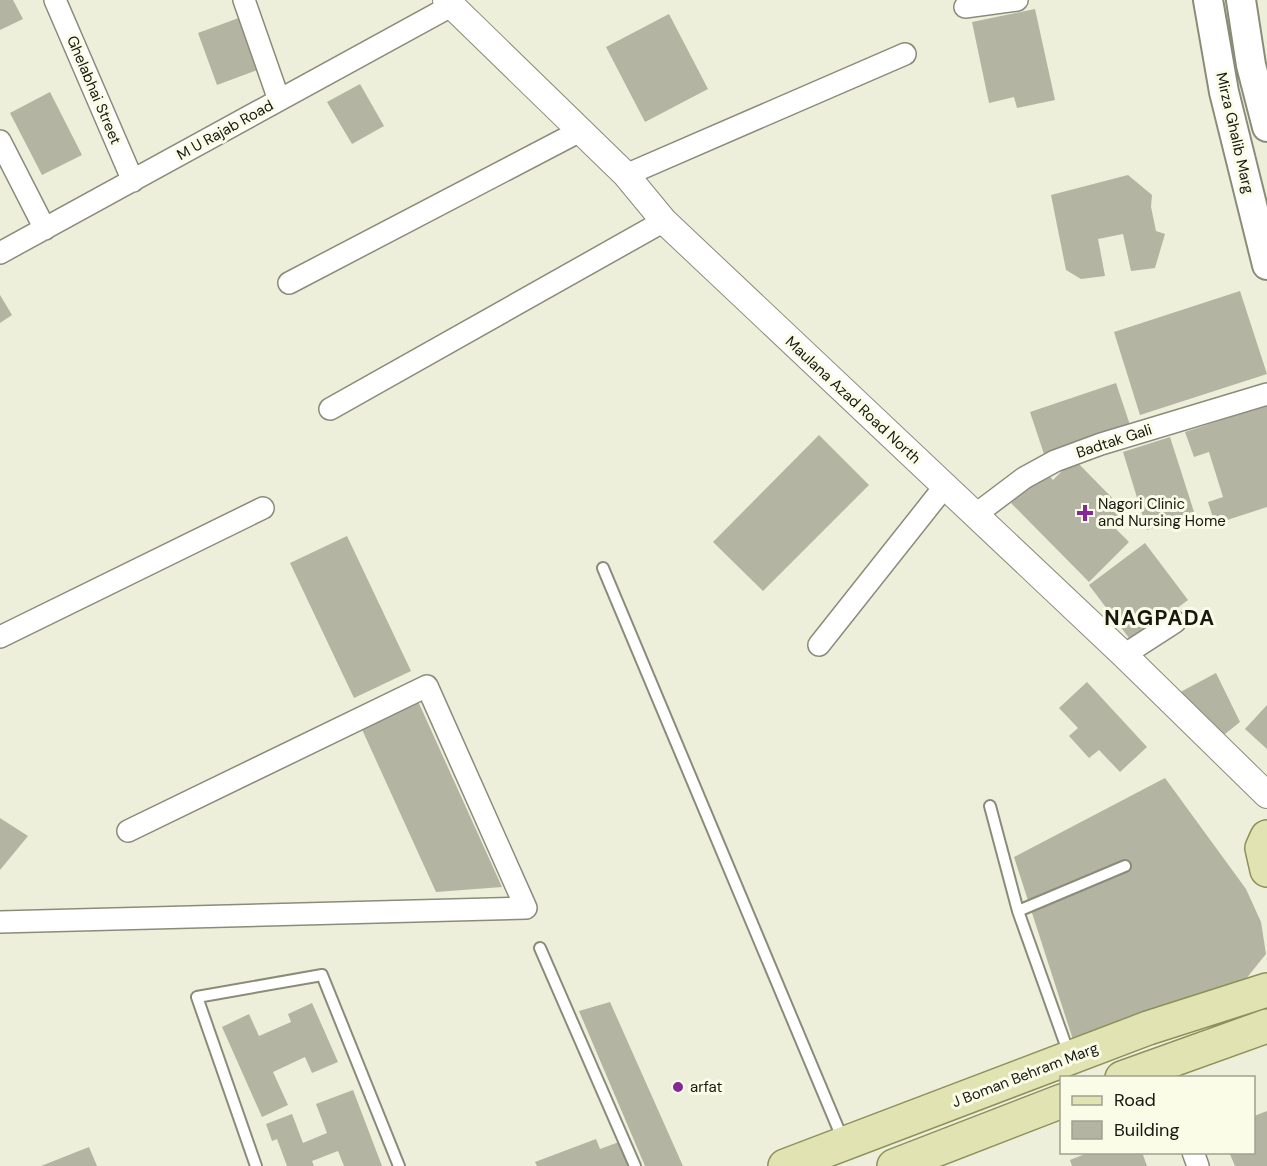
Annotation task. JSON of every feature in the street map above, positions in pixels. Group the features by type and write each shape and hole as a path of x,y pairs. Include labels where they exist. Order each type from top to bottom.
{"main road":[{"name":"Mirza Ghalib Marg","path":"1208,0 1224,92 1267,265"},
{"name":"Mirza Ghalib Marg","path":"1241,0 1251,65 1267,127"},
{"path":"1267,837 1262,848 1267,870"},
{"name":"J Boman Behram Marg","path":"785,1166 1148,1028 1267,990"},
{"path":"1128,1076 1161,1070 1267,1026"},
{"path":"894,1166 1060,1102"}],"street":[{"name":"Ghelabhai Street","path":"55,0 133,181"},
{"path":"244,0 279,100"},
{"path":"965,7 1017,0"},
{"name":"M U Rajab Road","path":"0,254 279,100 448,3"},
{"name":"Maulana Azad Road North","path":"448,3 626,174 664,221 1124,655 1267,795"},
{"path":"626,174 904,54"},
{"path":"290,283 580,131"},
{"path":"0,141 45,229"},
{"path":"330,409 664,221"},
{"name":"Badtak Gali","path":"975,515 1024,478 1055,461 1101,444 1267,394"},
{"path":"819,645 945,486"},
{"path":"0,637 263,508"},
{"path":"1124,655 1175,622"},
{"path":"0,922 526,908 427,686 128,831"}],"lane":[{"path":"603,568 844,1143"},
{"path":"990,806 1018,911 1070,1058"},
{"path":"1018,911 1125,866"},
{"path":"540,948 635,1166"},
{"path":"256,1166 197,997 322,975 399,1166"}],"building":[{"path":"0,0 13,0 23,19 0,30"},
{"path":"1035,9 1055,100 1017,108 1014,97 989,103 972,22"},
{"path":"669,14 708,89 645,122 606,47"},
{"path":"244,16 263,68 217,85 198,33"},
{"path":"360,84 384,126 352,144 327,102"},
{"path":"50,92 82,155 42,175 10,113"},
{"path":"1128,175 1152,195 1151,207 1156,231 1165,234 1155,268 1131,271 1123,234 1098,239 1105,276 1081,279 1066,270 1051,195"},
{"path":"1240,291 1267,374 1140,415 1114,332"},
{"path":"0,295 12,315 0,323"},
{"path":"1116,383 1130,425 1044,454 1030,412"},
{"path":"1267,405 1267,507 1215,524 1208,502 1223,497 1209,452 1194,457 1185,432"},
{"path":"819,435 869,485 763,591 713,542"},
{"path":"1170,437 1195,515 1147,530 1123,452"},
{"path":"1074,459 1124,510 1110,523 1129,542 1089,582 1011,503 1044,470 1053,480"},
{"path":"347,536 411,671 354,698 290,563"},
{"path":"1145,543 1188,600 1132,642 1089,585"},
{"path":"1216,673 1240,722 1220,738 1173,696"},
{"path":"1087,682 1147,747 1120,772 1099,750 1089,758 1069,736 1078,728 1059,708"},
{"path":"417,699 502,887 436,892 360,725"},
{"path":"1267,705 1267,749 1245,729"},
{"path":"1165,778 1246,889 1261,922 1266,954 1245,980 1074,1043 1014,857"},
{"path":"0,818 28,836 0,870"},
{"path":"610,1002 683,1166 645,1166 579,1011"},
{"path":"312,1003 338,1062 312,1073 305,1057 273,1072 288,1105 262,1117 222,1027 249,1014 259,1036 291,1022 288,1014"},
{"path":"353,1090 382,1166 344,1166 338,1151 312,1161 314,1166 287,1166 277,1139 272,1141 266,1124 292,1114 303,1143 327,1133 316,1104"},
{"path":"1267,1111 1267,1166 1235,1166 1230,1154 1255,1154 1255,1116"},
{"path":"596,1139 600,1149 619,1142 628,1166 537,1166 535,1162"},
{"path":"89,1147 97,1166 41,1166"},
{"path":"1085,1154 1143,1154 1147,1166 1072,1166 1070,1160"}],"place":[{"name":"Nagori Clinic and Nursing Home","path":"1085,513"},
{"name":"arfat","path":"678,1087"}],"district":[{"name":"NAGPADA","path":"1160,618"}]}
